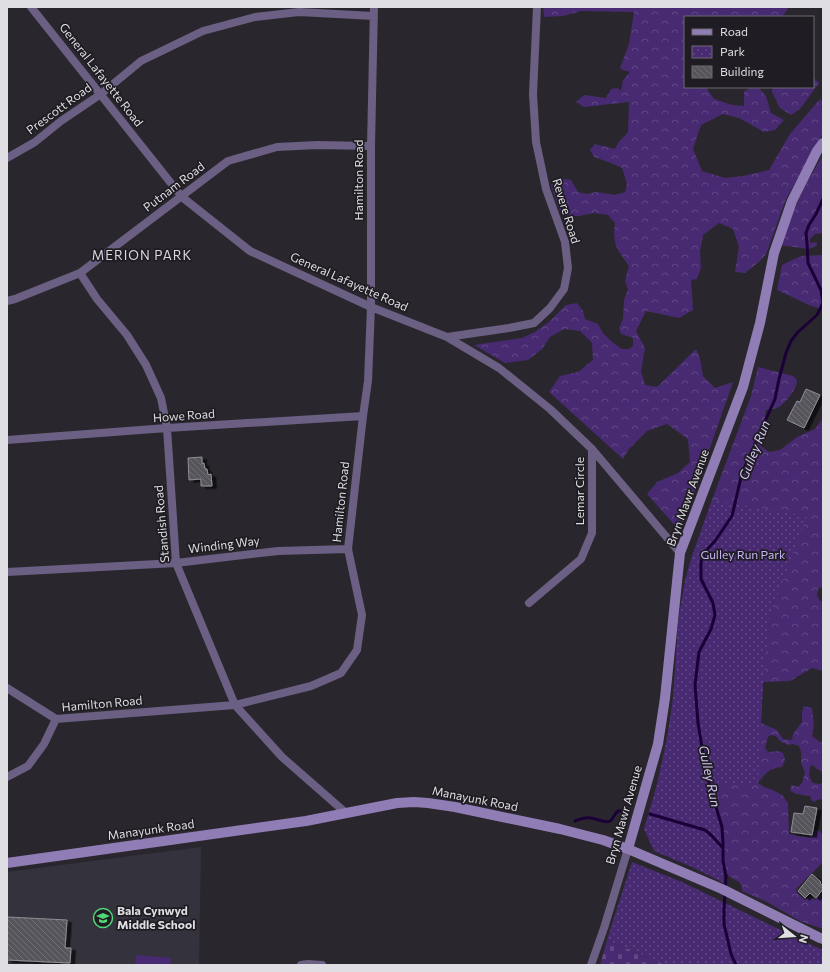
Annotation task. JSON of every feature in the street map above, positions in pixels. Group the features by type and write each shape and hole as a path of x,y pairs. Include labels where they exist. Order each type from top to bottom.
{"street":[{"name":"General Lafayette Road","path":"31,7 182,197 250,251 371,307 447,337 498,368 550,409 592,449 680,553"},
{"name":"Hamilton Road","path":"7,777 28,766 44,744 56,719 235,705 311,686 341,673 357,650 362,615 348,549 368,381 371,307 371,146 374,7"},
{"name":"Revere Road","path":"447,337 534,323 550,308 564,289 568,268 565,242 546,189 536,142 533,94 538,7"},
{"name":"Prescott Road","path":"7,158 35,142 61,121 101,94 141,61 203,31 255,17 299,12 373,16"},
{"name":"Bryn Mawr Avenue","path":"591,965 628,849 658,744 665,698 680,553 743,387 760,323 774,254 792,201 817,151 823,143"},
{"name":"Putnam Road","path":"7,301 80,272 228,161 276,147 317,145 371,146"},
{"name":"Standish Road","path":"80,272 97,299 127,335 146,365 161,398 167,428 176,563 235,705 282,756 346,813"},
{"name":"Howe Road","path":"7,440 167,428 363,416"},
{"name":"Lemar Circle","path":"529,603 581,559 592,533 592,449"},
{"name":"Winding Way","path":"7,572 176,563 278,551 348,549"},
{"path":"7,688 56,719"},
{"name":"Manayunk Road","path":"7,863 306,821 397,803 414,802 441,804 560,829 603,840 725,890 823,939"},
{"path":"301,965 322,965"}],"shaded area":[{"name":"Bala Cynwyd Middle School","path":"201,847 199,965 7,965 7,872"}],"green space":[{"path":"543,7 789,7 783,16 684,16 684,88 707,88 714,99 732,105 744,106 744,92 750,88 759,88 766,96 771,113 784,120 775,130 764,132 739,118 723,114 701,125 693,149 702,171 725,178 743,176 769,170 790,134 820,99 823,102 823,134 786,199 766,254 745,273 735,272 739,247 733,229 719,223 703,235 700,252 701,268 697,279 691,280 693,310 679,318 646,311 636,331 645,348 641,371 645,385 657,387 696,349 700,358 703,376 715,388 733,382 689,508 679,530 647,494 657,482 678,473 690,462 688,439 667,424 647,431 629,449 623,459 549,392 560,376 578,372 593,360 592,343 580,331 564,329 550,337 542,349 528,360 505,363 474,345 522,338 535,332 550,321 566,305 577,303 583,311 585,319 598,324 603,333 612,342 622,349 629,349 633,346 633,338 621,334 619,328 623,319 624,300 628,289 625,281 629,266 616,246 614,236 615,223 608,215 594,213 579,216 563,216 551,185 559,178 571,180 578,192 587,194 596,192 615,195 625,192 627,184 622,168 594,157 590,150 595,144 615,149 618,143 628,132 629,102 584,107 576,102 584,95 606,98 611,89 618,88 621,91 623,80 630,72 620,68 629,44 634,12 581,11 563,16 544,17"},
{"path":"814,78 819,83 800,109 791,115 780,108 772,92 772,88 814,88"},
{"path":"823,155 823,232 815,234 810,239 811,243 816,242 817,245 809,249 779,245 794,210"},
{"path":"823,255 823,309 811,306 777,290 782,265 802,256"},
{"path":"758,367 793,376 797,381 793,392 781,405 777,408 766,410 761,446 769,452 780,450 797,437 815,429 823,418 823,586 818,589 817,595 819,600 823,602 823,671 812,668 790,681 763,682 761,723 777,730 783,739 792,740 793,734 802,722 802,712 804,706 812,708 814,725 812,736 820,742 823,740 823,773 812,765 810,767 809,776 813,783 820,784 823,782 823,799 814,802 810,796 797,794 790,790 791,785 798,787 802,783 805,773 801,763 801,752 799,746 793,744 788,745 780,741 776,736 771,735 768,737 765,748 768,752 778,751 783,753 785,760 782,767 768,772 758,783 782,795 788,803 789,834 810,838 819,830 823,836 823,862 796,889 797,893 805,900 810,897 815,900 823,892 823,929 800,921 767,902 742,891 742,886 739,882 730,877 724,871 690,866 671,858 644,829 658,782 668,735 673,698 679,616 685,580 712,500 751,396"},
{"name":"Gulley Run Park","path":"712,500 807,516 770,615 763,682 758,783 718,783 724,883 690,866 654,851 644,829 662,765 668,732 673,699 678,624 685,586 695,549"},
{"path":"632,862 682,882 823,950 823,965 666,965 607,940"},
{"path":"607,940 666,965 600,965"},
{"path":"136,955 171,958 170,965 135,965"}],"building":[{"path":"806,389 820,395 804,428 787,420 797,401 800,402"},
{"path":"202,457 202,464 204,463 208,475 211,474 212,486 201,486 201,479 189,480 188,458"},
{"path":"805,806 817,808 812,835 791,832 794,813 803,814"},
{"path":"812,874 821,882 820,883 823,886 823,889 816,898 810,893 805,898 798,891"},
{"path":"7,917 67,920 65,948 71,948 70,963 7,960"}],"waterway":[{"name":"Gulley Run","path":"736,965 731,954 724,924 726,876 723,861 722,827 710,787 698,723 695,685 699,652 711,629 715,615 713,603 701,579 701,562 704,553 715,541 732,516 742,473 775,399 786,353 791,341 798,332 817,315 823,303 821,290 808,263 806,233 823,199"},
{"path":"575,821 583,818 593,818 608,822 618,811 625,811"},
{"path":"650,814 705,830 723,848"}],"place":[{"name":"Bala Cynwyd Middle School","path":"103,918"}],"district":[{"name":"MERION PARK","path":"142,255"}]}
